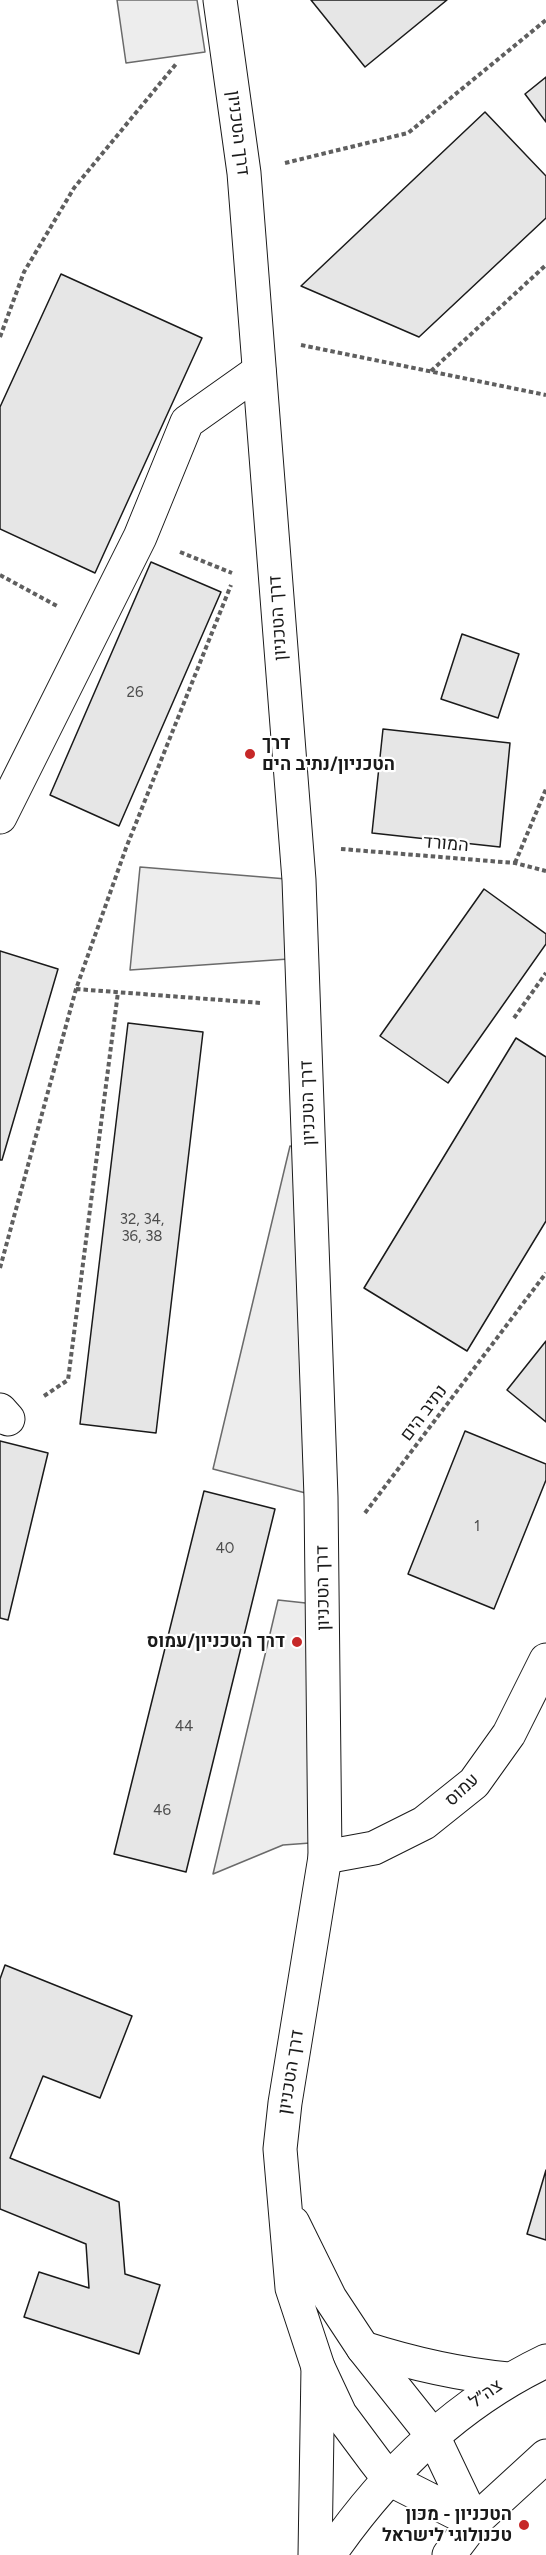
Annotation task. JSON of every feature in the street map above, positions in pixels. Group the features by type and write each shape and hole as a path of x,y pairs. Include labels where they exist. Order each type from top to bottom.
{"street":[{"name":"דרך הטכניון","path":"220,0 244,173 304,980 323,1569 325,1857 285,2103 280,2149 292,2288 318,2367 340,2414 389,2479 474,2522"},
{"path":"0,817 140,537 187,422 259,371"},
{"name":"עמוס","path":"325,1857 374,1848 424,1823 474,1783 509,1734 546,1660"},
{"name":"דרך הטכניון","path":"284,2206 330,2298 363,2348 433,2436 474,2522"},
{"path":"363,2348 412,2364 456,2374 508,2379"},
{"name":"צה״ל","path":"329,2555 357,2515 389,2479 433,2436 508,2379 546,2361"},
{"path":"315,2555 318,2367"},
{"path":"449,2555 474,2522 546,2456"}],"path":[{"path":"244,173 408,133 546,21"},
{"path":"0,337 24,272 74,188 176,64"},
{"path":"431,371 546,266"},
{"path":"256,336 546,395"},
{"path":"0,1268 76,988 126,848 236,574 217,566"},
{"path":"0,575 95,626"},
{"path":"515,863 546,789"},
{"name":"המורד","path":"295,845 515,863 546,870"},
{"path":"514,1018 546,973"},
{"path":"76,988 262,1003 304,980"},
{"path":"4,1414 68,1380 118,992"},
{"name":"נתיב הים","path":"323,1569 546,1273"}],"shaded area":[{"path":"117,0 197,0 205,52 126,63"},
{"path":"140,867 299,880 303,958 130,970"},
{"path":"290,1146 309,1150 321,1497 213,1469"},
{"path":"278,1600 324,1605 324,1842 283,1845 213,1874"}],"building":[{"path":"311,0 447,0 365,67"},
{"path":"546,77 546,122 525,94"},
{"path":"485,112 546,176 546,218 419,337 301,286"},
{"path":"61,274 202,338 95,573 0,529 0,407"},
{"path":"151,562 221,592 119,826 50,795"},
{"path":"462,634 519,654 498,718 441,699"},
{"path":"383,729 510,743 500,847 372,833"},
{"path":"484,889 546,934 546,944 448,1083 380,1036"},
{"path":"0,951 58,969 2,1160 0,1160"},
{"path":"128,1023 203,1032 156,1433 80,1424"},
{"path":"516,1038 546,1057 546,1221 467,1351 364,1288"},
{"path":"546,1341 546,1422 507,1390"},
{"path":"465,1431 546,1464 546,1480 494,1609 408,1574"},
{"path":"0,1441 48,1453 8,1620 0,1618"},
{"path":"204,1491 275,1509 186,1872 114,1854"},
{"path":"5,1965 132,2016 100,2098 43,2076 10,2158 119,2202 125,2274 160,2285 139,2354 24,2317 39,2272 89,2288 86,2244 0,2209 0,1979"},
{"path":"546,2170 546,2240 527,2234"}],"place":[{"name":"דרך הטכניון/נתיב הים","path":"250,754"},
{"name":"דרך הטכניון/עמוס","path":"297,1642"},
{"name":"הטכניון - מכון טכנולוגי לישראל","path":"524,2525"}]}
